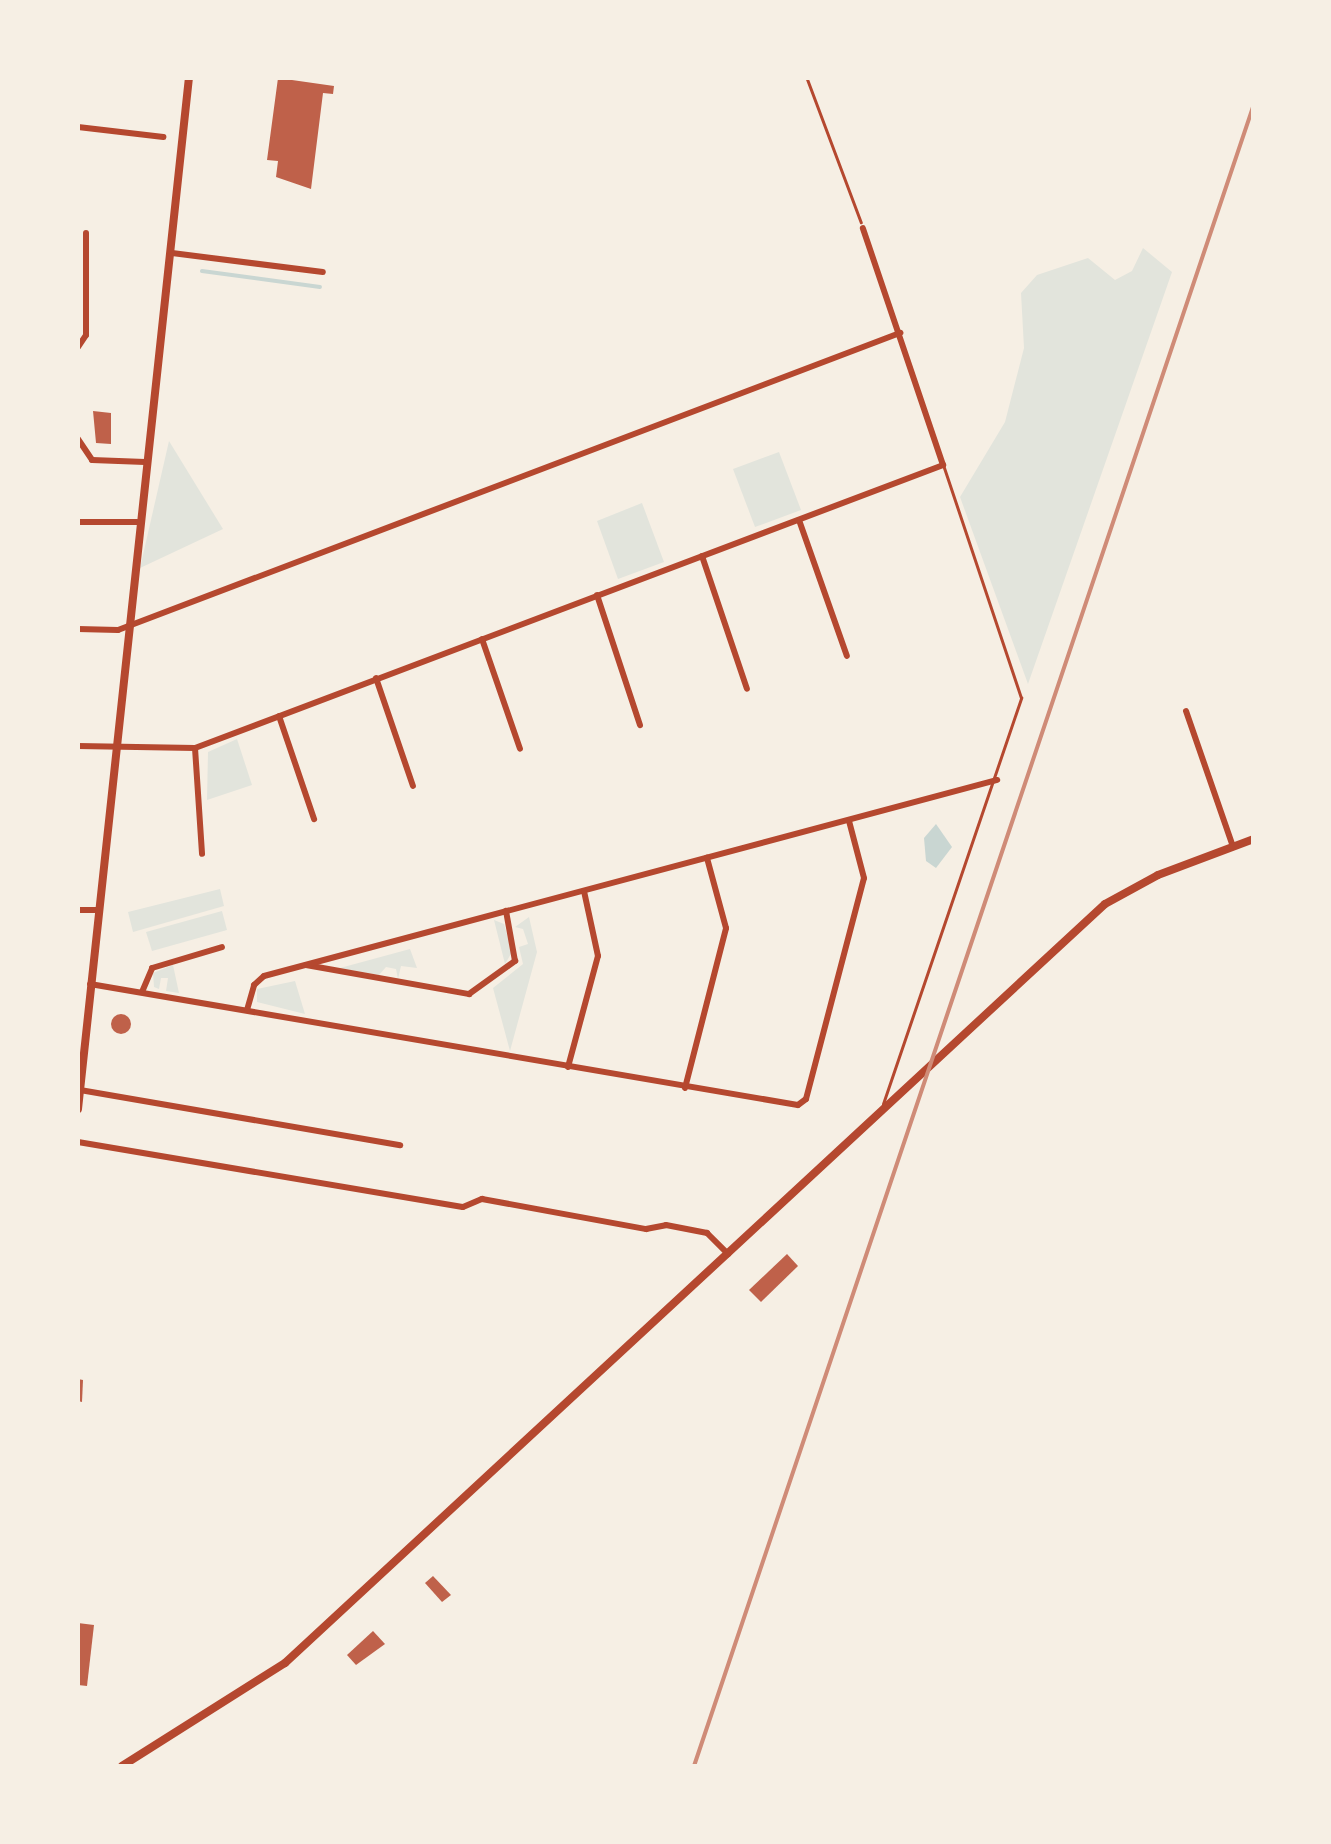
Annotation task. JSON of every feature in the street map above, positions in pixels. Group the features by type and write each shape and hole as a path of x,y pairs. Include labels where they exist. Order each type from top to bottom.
{"street":[{"path":"78,1109 82,1019 90,984 137,522 172,253 189,78"},
{"path":"78,127 163,137"},
{"path":"78,746 195,748 943,465 864,228"},
{"path":"78,347 86,335 86,233"},
{"path":"172,253 323,272"},
{"path":"78,629 126,626 900,333"},
{"path":"78,440 92,460 145,462"},
{"path":"799,520 846,656"},
{"path":"78,522 137,522"},
{"path":"702,556 748,689"},
{"path":"597,595 640,725"},
{"path":"482,639 520,750"},
{"path":"376,678 412,786"},
{"path":"1186,710 1234,847"},
{"path":"279,716 314,819"},
{"path":"195,748 202,854"},
{"path":"247,1010 259,978 997,780"},
{"path":"90,984 794,1106 807,1094 864,878 850,822"},
{"path":"122,1766 285,1663 1115,897 1254,839"},
{"path":"686,1088 726,928 707,858"},
{"path":"568,1067 598,956 584,891"},
{"path":"78,910 96,910"},
{"path":"304,965 475,992 517,957 506,911"},
{"path":"142,992 152,968 222,947"},
{"path":"80,1090 400,1145"},
{"path":"78,1142 462,1207 482,1198 646,1229 666,1225 707,1234 729,1255"}],"lane":[{"path":"884,1111 882,1096 997,780 1022,698 943,465"}],"path":[{"path":"807,78 864,228"}],"shaded area":[{"path":"1143,248 1172,272 1028,684 960,497 1005,422 1024,348 1021,293 1037,275 1088,258 1115,280 1132,271"},
{"path":"169,441 223,529 140,568"},
{"path":"779,452 801,510 755,527 733,469"},
{"path":"642,503 664,562 618,579 597,521"},
{"path":"237,739 252,785 207,800 208,752"},
{"path":"936,824 952,847 936,868 926,861 924,838"},
{"path":"220,889 224,906 133,932 128,912"},
{"path":"222,911 227,930 152,951 146,932"},
{"path":"529,917 537,952 510,1051 493,988 523,964 519,947 528,944 523,929 515,927"},
{"path":"494,920 504,924 512,952 505,964"},
{"path":"410,949 417,968 401,966 398,979 396,969 386,967 379,975 340,968"},
{"path":"173,965 179,993 166,991 168,978 161,978 159,989 154,987 153,973"},
{"path":"295,981 305,1014 257,1002 257,989"}],"building":[{"path":"278,78 334,86 333,94 323,93 311,189 276,177 278,161 267,160"},
{"path":"93,411 111,413 111,444 96,443"},
{"path":"121,1014 131,1024 121,1034 111,1024"},
{"path":"787,1254 798,1266 761,1302 749,1290"},
{"path":"78,1379 83,1380 82,1402 78,1401"},
{"path":"433,1576 451,1595 442,1602 425,1583"},
{"path":"78,1623 94,1625 87,1686 78,1685"},
{"path":"373,1631 385,1644 356,1665 347,1655"}],"waterway":[{"path":"202,271 320,287"}],"railway":[{"path":"694,1766 1254,104"}]}
